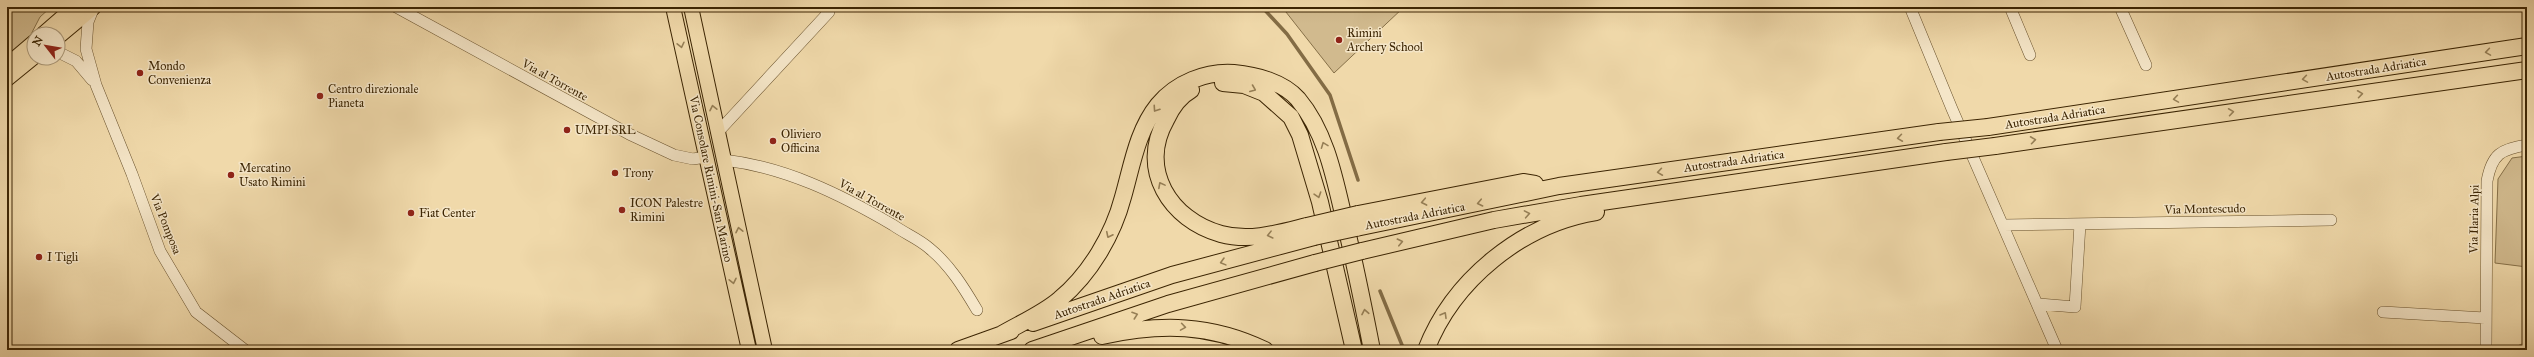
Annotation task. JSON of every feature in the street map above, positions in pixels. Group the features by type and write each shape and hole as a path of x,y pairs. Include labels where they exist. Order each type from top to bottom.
{"highway":[{"name":"Autostrada Adriatica","path":"958,350 1172,275 1311,231 1524,182 1559,186 1939,132 1988,127 2527,46"},
{"name":"Autostrada Adriatica","path":"1032,350 1168,304 1315,263 1494,220 1580,205 1850,165 1995,146 2527,70"},
{"path":"1002,334 1060,299 1091,266 1115,223 1139,139 1158,105 1178,87 1190,80 1220,72 1248,74 1278,84 1297,98 1316,127 1326,148 1340,202 1356,267 1372,350"},
{"path":"1311,231 1258,238 1221,235 1194,222 1172,205 1157,177 1156,146 1162,126 1172,107 1189,91 1205,85 1228,82 1244,85 1264,93 1291,117 1300,135 1320,202 1354,350"},
{"path":"1426,350 1445,312 1470,278 1504,250 1540,230 1586,214 1831,175 1850,165"},
{"path":"1049,350 1069,343 1134,329 1175,326 1241,338 1265,350"}],"main road":[{"path":"63,25 74,7"},
{"path":"63,25 94,7"},
{"name":"Via Consolare Rimini-San Marino","path":"673,7 749,350"},
{"name":"Via Consolare Rimini-San Marino","path":"691,7 765,350"},
{"path":"7,65 26,49"},
{"path":"7,79 26,64"}],"street":[{"name":"Via Pomposa","path":"94,7 88,22 85,37 86,49 96,85 132,174 160,250 196,312 245,350"},
{"name":"Via al Torrente","path":"396,7 629,134 674,155 693,159 706,157"},
{"name":"Via Consolare Rimini-San Marino","path":"718,132 829,12 823,7"},
{"path":"1910,7 1952,109 2004,225 2057,350"},
{"path":"2010,7 2030,55"},
{"path":"2120,7 2146,64"},
{"name":"Via Pomposa","path":"63,25 79,36 86,49"},
{"name":"Via Pomposa","path":"66,49 96,85"},
{"name":"Via Pomposa","path":"66,55 71,57"},
{"name":"Via Ilaria Alpi","path":"2486,350 2487,181 2490,165 2496,155 2508,149 2527,145"},
{"name":"Via al Torrente","path":"724,160 746,162 809,181 864,208 929,247 961,282 977,310"},
{"name":"Via Montescudo","path":"2004,225 2331,220"},
{"path":"2038,304 2075,307 2080,224"},
{"path":"2383,312 2485,318"},
{"path":"2522,350 2527,348"}],"shaded area":[{"path":"7,7 51,7 40,17 35,26 26,26 26,42 7,57"},
{"name":"Rimini Archery School","path":"1282,7 1404,7 1334,73"},
{"path":"2527,156 2527,267 2495,263 2498,179 2512,158"}],"waterway":[{"path":"1262,7 1287,34 1330,95 1358,180"},
{"path":"1380,291 1404,350"}],"place":[{"name":"Rimini Archery School","path":"1339,40"},
{"name":"Mondo Convenienza","path":"140,73"},
{"name":"Centro direzionale Pianeta","path":"320,96"},
{"name":"UMPI SRL","path":"567,130"},
{"name":"Oliviero Officina","path":"773,141"},
{"name":"Trony","path":"615,173"},
{"name":"Mercatino Usato Rimini","path":"231,175"},
{"name":"ICON Palestre Rimini","path":"622,210"},
{"name":"Fiat Center","path":"411,213"},
{"name":"I Tigli","path":"39,257"}]}
